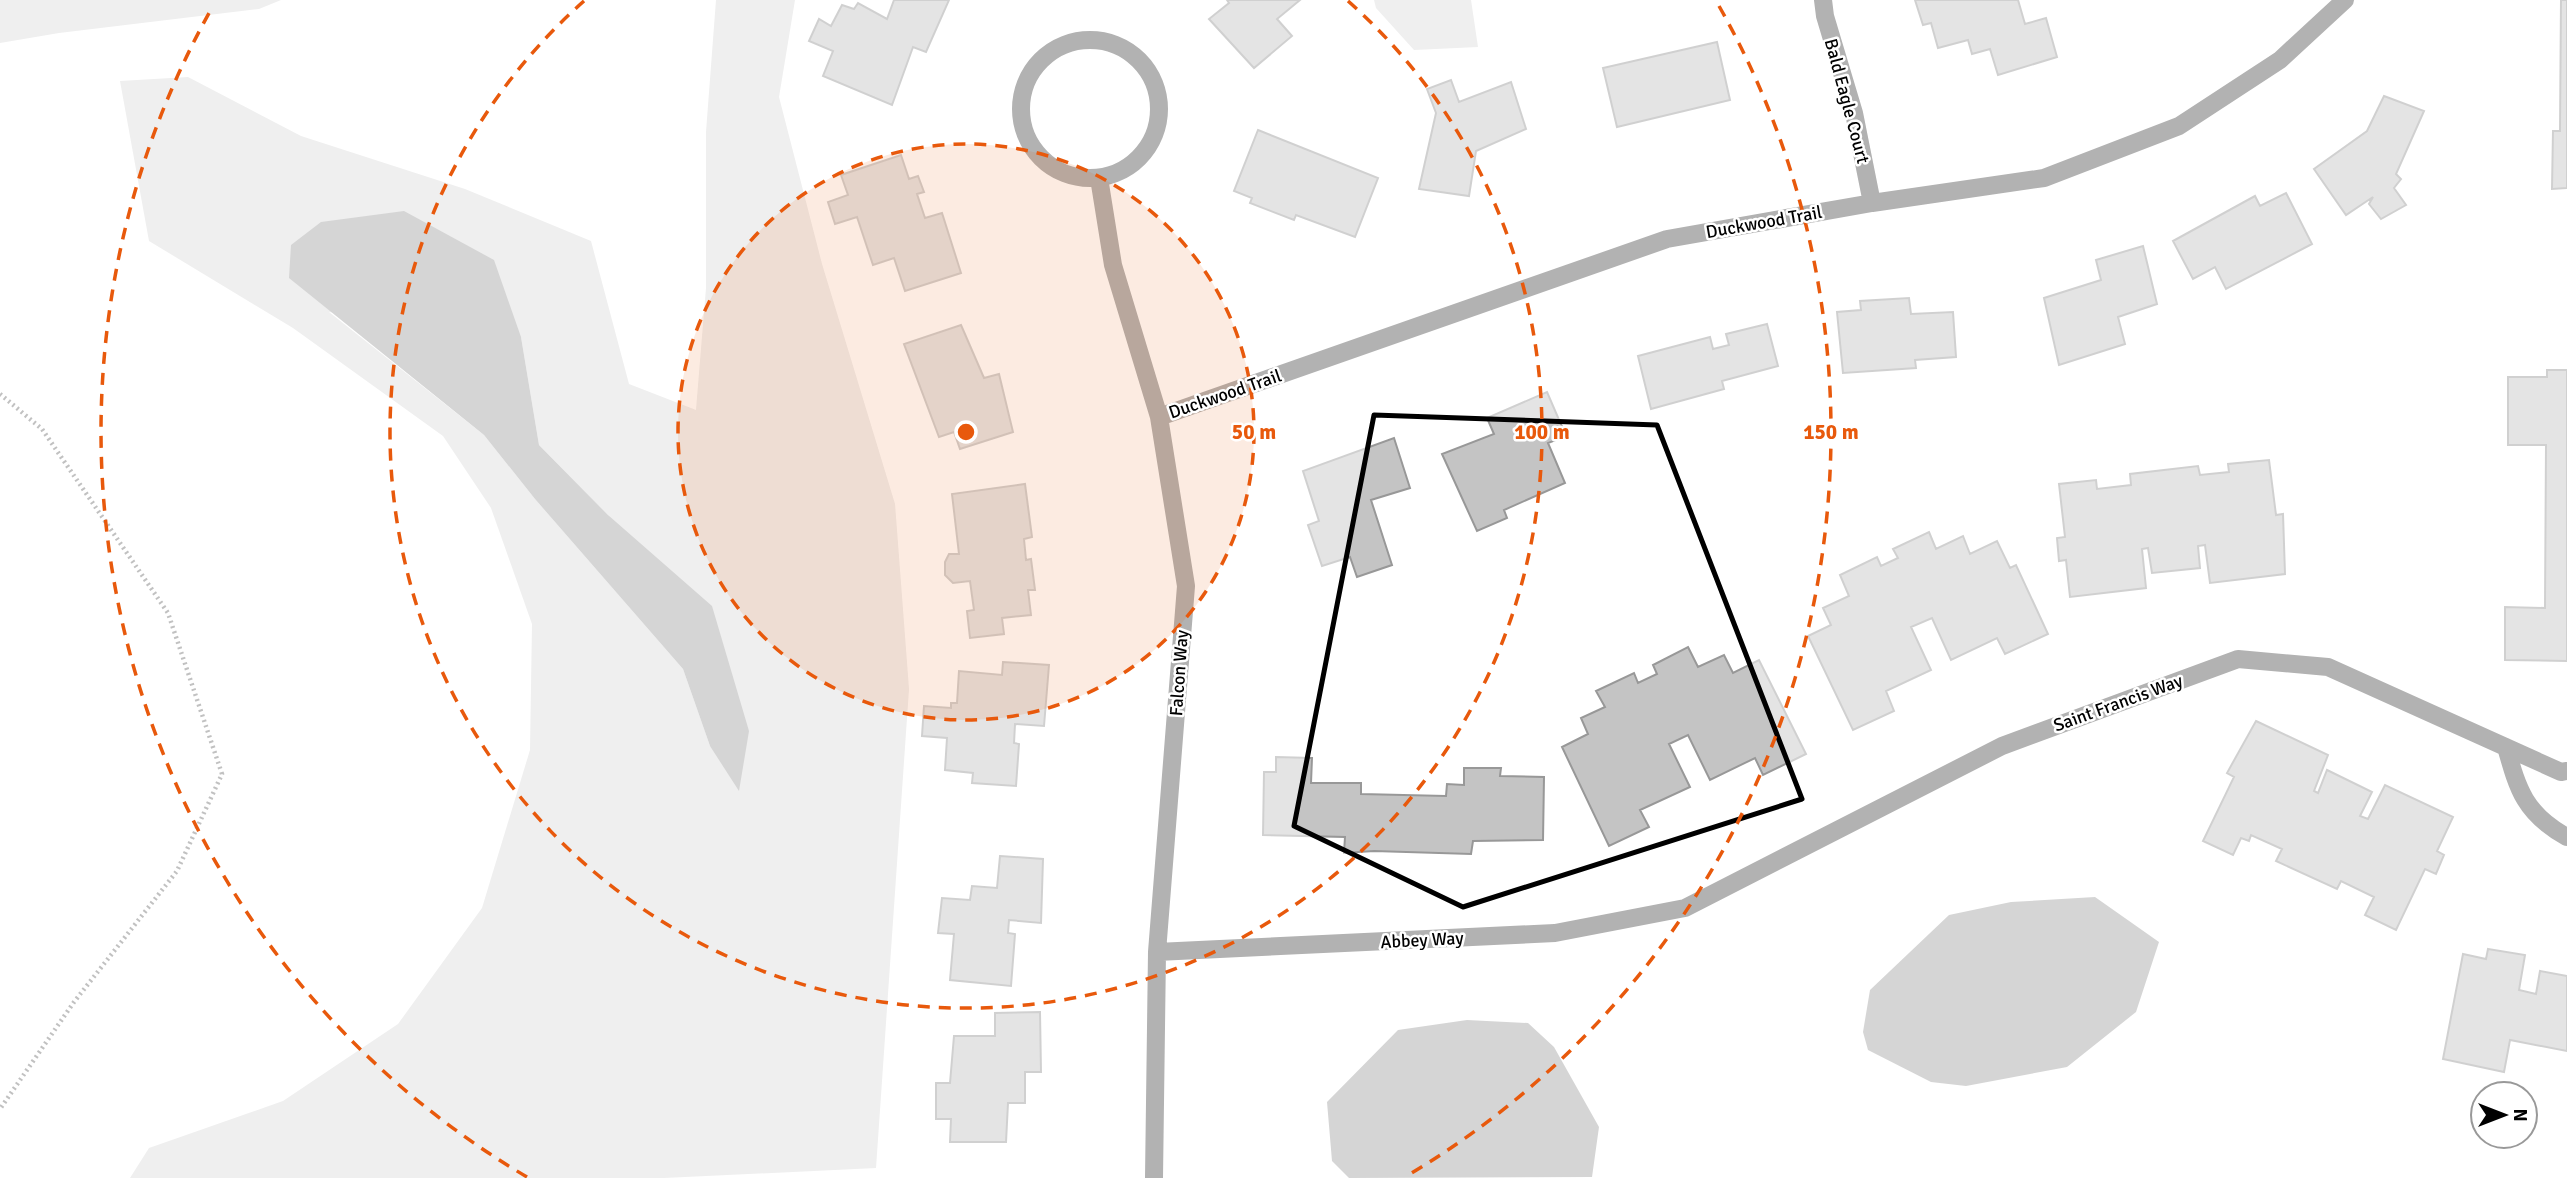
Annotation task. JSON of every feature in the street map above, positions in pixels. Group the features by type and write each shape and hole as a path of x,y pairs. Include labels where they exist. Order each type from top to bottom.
{"street":[{"name":"Bald Eagle Court","path":"1823,0 1825,16 1854,113 1872,203"},
{"name":"Duckwood Trail","path":"1159,417 1667,239 1872,203 2044,178 2179,126 2280,60 2345,0"},
{"path":"1097,40 1119,46 1138,58 1151,76 1158,97 1159,119 1152,141 1139,159 1121,172 1099,178 1076,177 1054,169 1036,153 1025,132 1020,110 1024,86 1036,65 1053,50 1075,41 1097,40"},
{"name":"Falcon Way","path":"1099,178 1113,265 1159,417 1186,586 1157,952 1154,1178"},
{"name":"Saint Francis Way","path":"1685,908 2002,746 2238,659 2328,667 2561,772 2567,771"},
{"path":"2506,747 2515,781 2525,802 2537,817 2567,836"},
{"name":"Abbey Way","path":"1157,952 1555,933 1685,908"}],"path":[{"path":"0,394 42,429 168,612 222,774 177,872 74,1002 0,1109"}],"highlighted area":[{"path":"1374,415 1657,425 1802,799 1463,907 1294,826"}],"shaded area":[{"path":"0,0 281,0 259,9 59,33 0,43"},
{"path":"716,0 795,0 779,97 822,264 895,504 909,689 876,1168 664,1178 130,1178 149,1148 283,1101 398,1024 482,908 530,750 532,624 491,508 443,436 293,328 149,241 120,81 188,77 301,136 465,189 591,241 629,384 696,410 706,288 706,132","holes":["329,312 521,337 539,445 608,515 749,731 710,746 683,669 535,499 484,435"]},
{"path":"1374,0 1471,0 1478,47 1414,50 1376,8"},
{"path":"404,211 494,260 521,337 539,445 608,515 712,606 749,731 739,791 710,746 683,669 535,499 484,435 289,278 291,245 321,222"},
{"path":"2095,897 2159,942 2136,1012 2067,1067 1966,1086 1931,1082 1868,1050 1863,1032 1870,990 1949,915 2011,902"},
{"path":"1467,1020 1528,1023 1554,1047 1599,1127 1592,1177 1349,1178 1332,1161 1327,1102 1398,1030"}],"building":[{"path":"894,0 949,0 926,52 913,47 892,105 823,76 833,51 809,41 819,19 831,26 842,5 854,9 858,3 887,19"},
{"path":"1227,0 1300,0 1277,19 1292,36 1254,68 1209,19 1229,3"},
{"path":"1915,0 2018,0 2025,24 2046,18 2057,57 1998,75 1990,49 1972,54 1968,40 1938,48 1931,23 1923,25"},
{"path":"2561,0 2567,0 2567,188 2552,189 2553,131 2560,131"},
{"path":"1717,42 1730,100 1617,127 1603,68"},
{"path":"1451,80 1459,102 1511,82 1526,129 1476,151 1469,196 1419,189 1436,113 1427,89"},
{"path":"2384,96 2424,111 2396,174 2401,179 2394,188 2406,205 2381,219 2369,204 2373,197 2346,215 2314,169 2367,131"},
{"path":"1258,130 1378,178 1355,237 1296,215 1294,220 1250,203 1252,198 1234,191"},
{"path":"901,155 909,179 918,176 924,192 917,194 925,218 942,213 961,273 905,291 894,258 873,265 857,217 835,224 828,202 848,195 841,175"},
{"path":"2286,193 2312,244 2226,289 2215,267 2193,279 2173,241 2255,196 2260,206"},
{"path":"2143,246 2157,304 2118,317 2125,344 2059,365 2044,298 2101,280 2096,260"},
{"path":"1909,298 1911,314 1953,312 1956,357 1915,360 1916,368 1843,373 1837,312 1861,310 1860,301"},
{"path":"1767,324 1778,366 1722,381 1724,389 1651,409 1638,356 1710,337 1713,349 1729,345 1726,334"},
{"path":"961,325 984,378 999,374 1013,432 960,449 954,432 939,437 904,344"},
{"path":"2547,370 2567,370 2567,661 2505,660 2505,607 2545,608 2546,445 2508,445 2508,377 2547,377"},
{"path":"1547,392 1566,436 1548,443 1565,483 1504,510 1507,518 1477,531 1442,454 1494,434 1487,418"},
{"path":"1394,438 1410,488 1371,500 1392,565 1357,577 1350,557 1322,566 1308,525 1319,521 1303,471"},
{"path":"2269,460 2276,515 2283,514 2285,574 2210,583 2205,545 2198,546 2200,568 2152,573 2148,548 2142,549 2146,588 2070,597 2066,560 2059,561 2057,538 2065,537 2059,484 2096,480 2097,489 2131,485 2130,474 2198,466 2200,475 2229,472 2228,464"},
{"path":"1025,484 1032,537 1024,539 1026,560 1031,559 1035,590 1028,590 1031,615 1002,618 1004,634 970,638 967,611 974,610 970,581 953,583 945,575 945,562 949,554 959,554 952,494"},
{"path":"1929,532 1936,549 1963,536 1970,554 1997,541 2010,568 2016,565 2048,634 2005,654 1997,638 1951,660 1932,618 1911,627 1931,670 1886,691 1894,711 1853,730 1808,636 1831,625 1823,608 1849,596 1840,575 1877,557 1881,566 1898,558 1893,549"},
{"path":"1688,647 1698,667 1724,655 1733,673 1759,660 1806,754 1763,775 1755,758 1710,780 1688,735 1669,744 1690,787 1640,810 1649,827 1609,846 1562,747 1588,734 1581,718 1605,707 1596,691 1634,673 1638,683 1657,674 1653,665"},
{"path":"1003,662 1049,665 1044,726 1015,724 1014,743 1019,744 1016,786 972,783 973,773 945,770 947,738 922,736 924,706 951,708 951,703 957,703 959,671 1002,675"},
{"path":"2256,721 2328,755 2314,791 2318,793 2327,770 2372,792 2360,816 2368,819 2385,785 2453,817 2437,851 2444,855 2436,874 2425,869 2396,930 2365,915 2374,897 2341,881 2337,889 2276,861 2282,849 2251,835 2249,841 2241,838 2233,855 2203,841 2234,777 2227,773"},
{"path":"1276,757 1312,758 1311,783 1361,783 1361,794 1446,796 1447,784 1464,785 1464,768 1501,768 1500,776 1544,777 1543,840 1473,841 1471,854 1374,851 1344,853 1345,837 1263,835 1264,772 1276,772"},
{"path":"1000,856 1043,859 1041,923 1009,920 1008,933 1015,934 1011,986 950,980 954,934 938,933 942,898 970,900 972,886 997,888"},
{"path":"2488,949 2525,955 2519,990 2536,994 2540,971 2567,976 2567,1051 2510,1040 2504,1072 2443,1059 2463,954 2486,959"},
{"path":"1040,1012 1041,1072 1025,1072 1025,1103 1008,1103 1006,1142 950,1142 951,1119 936,1119 936,1083 950,1083 954,1036 995,1036 995,1013"}]}
